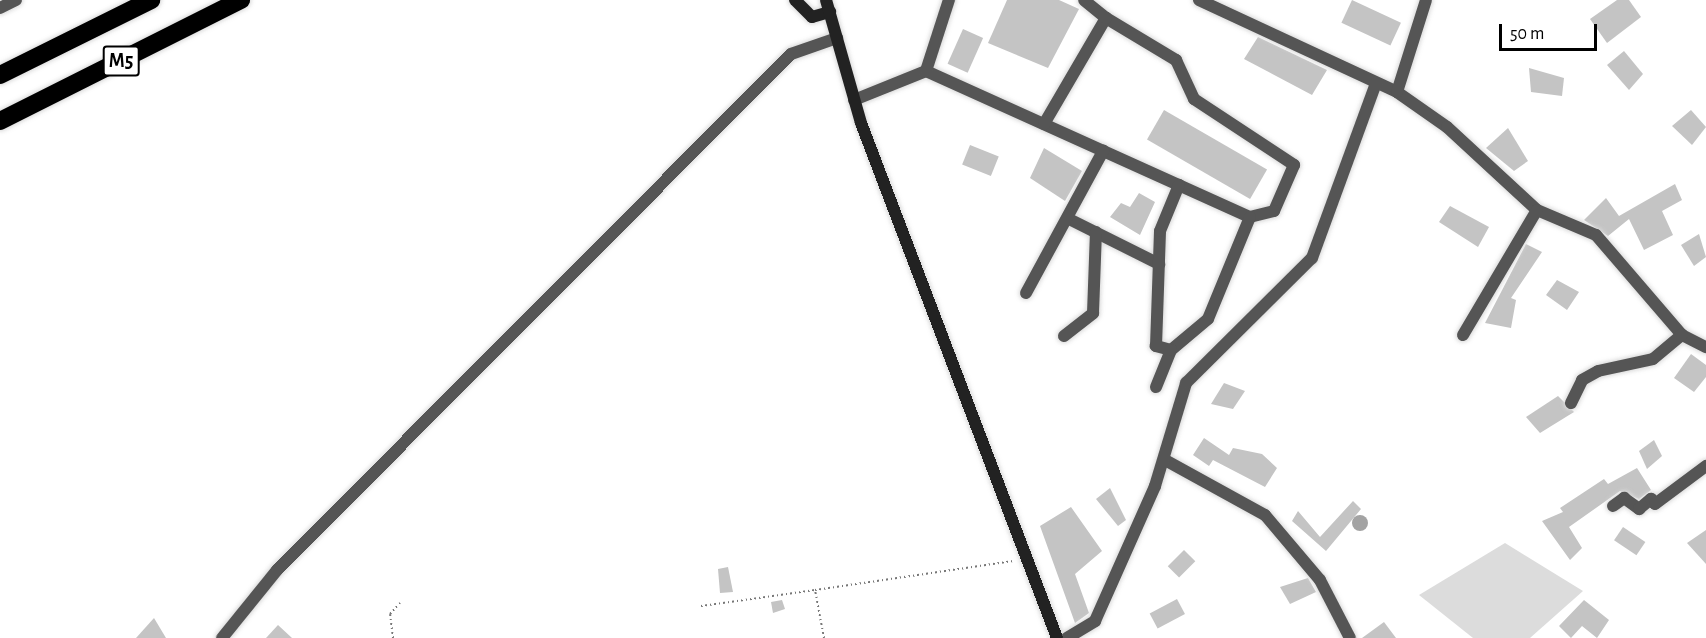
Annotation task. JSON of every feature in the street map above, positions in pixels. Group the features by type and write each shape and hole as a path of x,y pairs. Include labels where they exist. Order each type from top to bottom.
{"highway":[{"name":"M5","path":"0,75 151,0"},
{"name":"M5","path":"0,121 241,0"}],"main road":[{"path":"795,0 812,17 828,4 854,100 1057,638"}],"street":[{"path":"0,8 16,0"},
{"path":"926,71 949,0"},
{"path":"854,100 926,71 1250,217 1274,211 1294,165 1194,99 1176,60 1106,18 1084,0"},
{"path":"1198,0 1397,92 1447,128 1537,210 1596,235 1682,335 1706,347"},
{"path":"1397,92 1426,0"},
{"path":"1044,124 1106,18"},
{"path":"222,638 277,570 791,54 837,38"},
{"path":"1067,638 1095,621 1165,460 1186,383 1312,258 1376,83"},
{"path":"1026,293 1069,219 1103,151"},
{"path":"1172,350 1156,346 1160,231 1179,185"},
{"path":"1463,335 1537,210"},
{"path":"1156,387 1172,350 1208,319 1250,217"},
{"path":"1069,219 1159,264"},
{"path":"1064,336 1092,313 1095,232"},
{"path":"1571,403 1582,380 1598,371 1653,359 1682,335"},
{"path":"1165,460 1265,514 1320,580 1350,638"},
{"path":"1613,506 1624,498 1639,509 1651,499 1655,504 1706,466"}],"path":[{"path":"700,606 815,590 895,575 954,573 1027,558"},
{"path":"815,590 824,638"},
{"path":"393,638 390,614 400,603"}],"shaded area":[{"path":"1360,515 1368,523 1360,531 1352,523"},
{"path":"1505,543 1583,591 1530,638 1473,638 1419,595"}],"building":[{"path":"1007,0 1059,0 1079,9 1048,68 988,43"},
{"path":"1352,0 1401,23 1390,45 1341,23"},
{"path":"1617,0 1629,0 1641,17 1607,43 1590,19"},
{"path":"963,29 983,38 968,73 948,64"},
{"path":"1258,37 1327,70 1312,95 1244,59"},
{"path":"1624,51 1643,74 1629,90 1607,65"},
{"path":"1529,68 1564,78 1562,96 1531,92"},
{"path":"1164,110 1267,170 1250,199 1147,139"},
{"path":"1691,110 1706,127 1692,145 1672,126"},
{"path":"1508,128 1528,161 1514,171 1486,148"},
{"path":"970,145 999,157 991,176 962,164"},
{"path":"1044,148 1082,171 1065,201 1030,178"},
{"path":"1675,184 1682,200 1662,211 1673,235 1644,250 1629,219 1608,236 1584,220 1606,198 1619,216"},
{"path":"1139,193 1155,202 1140,235 1110,217 1121,203 1130,207"},
{"path":"1450,206 1489,227 1478,247 1439,222"},
{"path":"1699,234 1706,257 1694,266 1681,245"},
{"path":"1526,244 1542,252 1511,298 1516,300 1511,328 1485,323"},
{"path":"1557,280 1579,292 1567,310 1546,295"},
{"path":"1691,354 1706,365 1706,377 1694,392 1674,378"},
{"path":"1224,383 1245,391 1233,409 1211,404"},
{"path":"1558,396 1574,412 1540,433 1526,417"},
{"path":"1204,438 1229,455 1233,448 1262,454 1277,468 1265,487 1213,460 1209,466 1193,455"},
{"path":"1654,440 1662,456 1647,469 1639,451"},
{"path":"1637,468 1651,490 1639,499 1620,491 1569,527 1582,548 1570,560 1542,521 1563,512 1560,508 1604,479 1608,484"},
{"path":"1110,488 1126,520 1118,526 1096,499"},
{"path":"1353,501 1361,509 1326,551 1292,521 1298,511 1320,537"},
{"path":"1071,507 1102,551 1075,574 1089,613 1075,623 1040,526"},
{"path":"1623,527 1645,542 1636,555 1614,540"},
{"path":"1706,530 1706,564 1687,543"},
{"path":"1184,550 1195,561 1179,578 1168,566"},
{"path":"728,567 733,592 720,593 718,569"},
{"path":"1308,578 1316,592 1290,604 1280,587"},
{"path":"1177,599 1185,614 1158,629 1150,614"},
{"path":"782,600 785,609 773,613 771,602"},
{"path":"1584,600 1609,620 1597,638 1582,626 1571,638 1559,626"},
{"path":"154,618 166,638 136,638"},
{"path":"1384,622 1396,638 1362,638"},
{"path":"278,625 292,638 266,638"}]}
